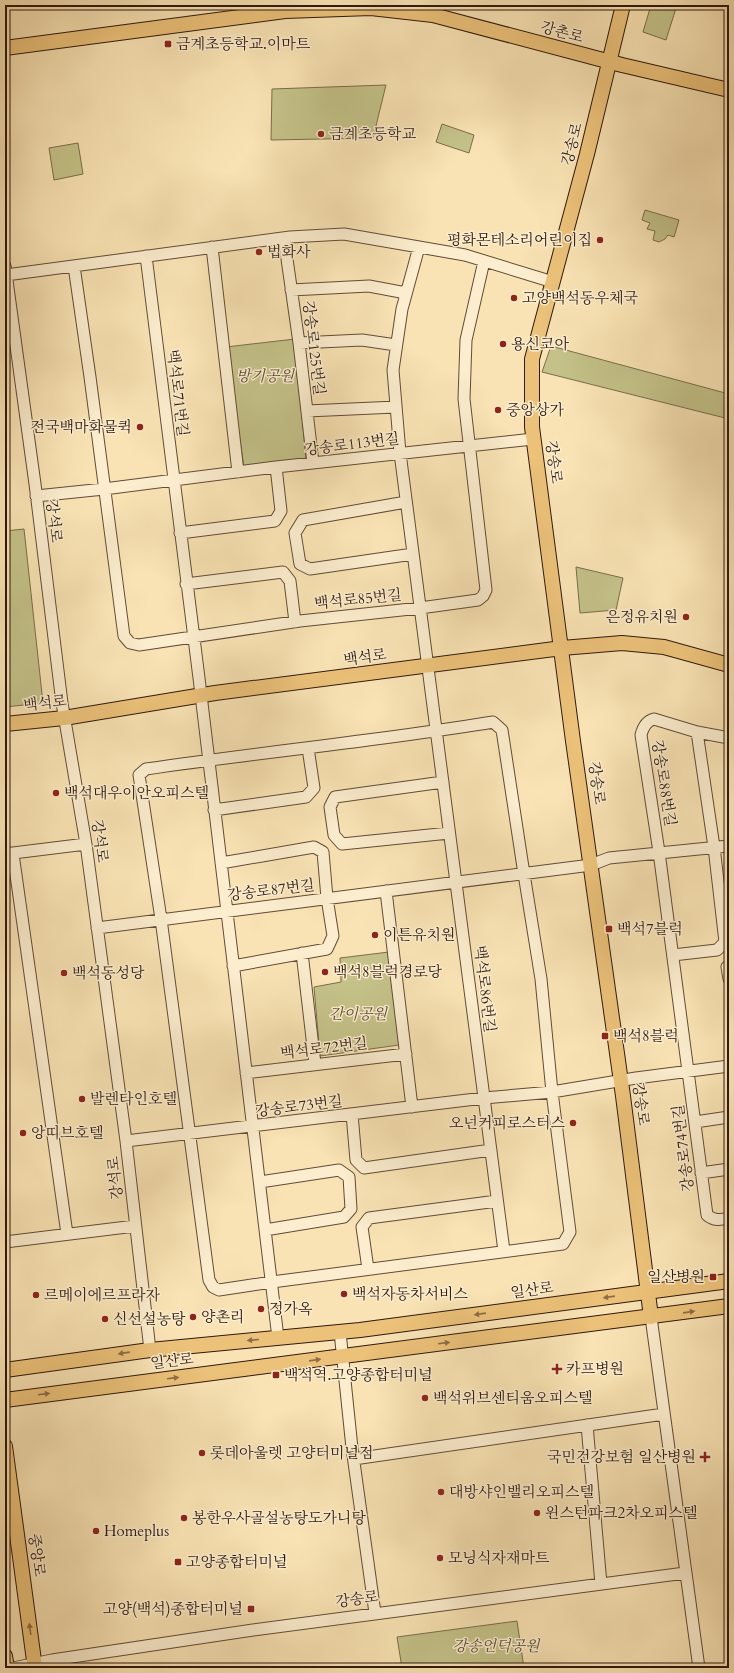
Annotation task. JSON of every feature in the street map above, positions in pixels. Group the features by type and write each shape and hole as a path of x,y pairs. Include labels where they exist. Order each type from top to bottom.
{"main road":[{"name":"강송로","path":"623,5 587,154 532,359 532,427 592,865 651,1317"},
{"name":"강촌로","path":"5,48 285,11 371,8 433,15 610,62 729,90"},
{"name":"백석로","path":"5,724 64,718 201,696 562,648 622,643 664,647 729,665"},
{"name":"일산로","path":"5,1370 150,1350 340,1332 729,1281"},
{"name":"일산로","path":"5,1400 729,1306"},
{"name":"중앙로","path":"5,1446 35,1666"},
{"path":"5,1656 7,1668"}],"street":[{"path":"6,270 74,266 284,238 344,234 465,255 553,282"},
{"name":"강송로125번길","path":"284,238 299,343 313,463"},
{"path":"212,247 238,472"},
{"name":"백석로85번길","path":"419,247 402,309 393,370 400,453 428,666"},
{"name":"백석로71번길","path":"146,256 201,696"},
{"path":"420,608 478,600 483,596 486,590 464,399 466,340 484,261"},
{"path":"74,266 124,636 130,643 139,645 297,621 290,581 283,572 186,584"},
{"name":"강석로","path":"6,270 64,718 86,844 126,1141 150,1350"},
{"path":"292,290 370,286 406,293"},
{"path":"299,343 362,340 396,345"},
{"path":"307,411 396,407"},
{"name":"강송로113번길","path":"36,496 104,489 276,467 533,439"},
{"path":"180,533 274,521 281,512 276,467"},
{"path":"406,502 303,520 295,533 300,564 310,569 413,554"},
{"name":"백석로85번길","path":"297,621 420,608"},
{"name":"백석로86번길","path":"428,666 504,1251"},
{"path":"201,696 278,1338"},
{"name":"강송로88번길","path":"674,959 641,735 643,727 649,721 654,719 697,732"},
{"path":"493,722 502,730 541,979 552,1092 570,1232 563,1244 364,1269 219,1290 213,1287 209,1280 161,919 139,776 142,771 146,769 309,748 436,732 493,722"},
{"path":"674,959 717,950 725,942 714,847 697,732 729,738"},
{"path":"214,810 306,797 314,788 309,748"},
{"path":"443,782 335,797 330,806 334,835 342,844 449,833"},
{"path":"67,1234 9,854 86,844"},
{"path":"592,865 610,858 729,846"},
{"path":"221,863 314,847 323,852 327,898 333,936 327,949 233,966"},
{"name":"강송로87번길","path":"97,928 592,865"},
{"path":"386,891 412,1107"},
{"path":"302,953 315,1064"},
{"name":"강송로74번길","path":"674,959 706,1215 717,1220 729,1218"},
{"path":"728,967 729,979"},
{"name":"백석로72번길","path":"246,1073 406,1054"},
{"path":"621,1082 729,1066"},
{"name":"강송로73번길","path":"126,1141 484,1098 552,1092 621,1082"},
{"path":"352,1114 356,1160 364,1168 491,1150"},
{"path":"695,1122 729,1117"},
{"path":"701,1173 729,1169"},
{"path":"260,1182 339,1170 349,1177 351,1209 344,1218 265,1230"},
{"path":"364,1269 362,1227 369,1218 497,1201"},
{"path":"5,1242 135,1226"},
{"name":"강송로","path":"651,1317 699,1668"},
{"path":"340,1332 354,1459 375,1613"},
{"path":"354,1459 664,1414"},
{"path":"587,1425 601,1584"},
{"name":"강송로","path":"13,1668 35,1666 52,1660 375,1613 686,1573"}],"green space":[{"path":"651,5 677,5 666,40 643,32"},
{"path":"386,85 373,138 271,140 272,89"},
{"path":"442,124 474,135 469,153 436,142"},
{"path":"78,143 83,174 54,180 49,148"},
{"path":"645,210 679,220 674,237 668,235 665,239 659,242 653,240 655,231 647,229 650,223 642,220"},
{"name":"방기공원","path":"295,339 306,460 244,467 226,347"},
{"path":"551,346 729,394 729,419 542,372"},
{"path":"24,529 43,703 5,707 5,531"},
{"path":"576,567 623,578 616,610 580,613"},
{"name":"간이공원","path":"389,952 399,1045 320,1056 314,987 341,982 340,958"},
{"name":"강송언덕공원","path":"517,1621 524,1668 402,1668 397,1637"}],"place":[{"name":"금계초등학교.이마트","path":"168,44"},
{"name":"금계초등학교","path":"321,134"},
{"name":"평화몬테소리어린이집","path":"600,240"},
{"name":"법화사","path":"259,252"},
{"name":"고양백석동우체국","path":"514,298"},
{"name":"용신코아","path":"503,344"},
{"name":"중앙상가","path":"498,410"},
{"name":"전국백마화물퀵","path":"140,427"},
{"name":"은정유치원","path":"686,617"},
{"name":"백석대우이안오피스텔","path":"56,793"},
{"name":"백석7블럭","path":"609,929"},
{"name":"이튼유치원","path":"375,935"},
{"name":"백석8블럭경로당","path":"325,972"},
{"name":"백석동성당","path":"64,973"},
{"name":"백석8블럭","path":"605,1036"},
{"name":"발렌타인호텔","path":"82,1099"},
{"name":"오넌커피로스터스","path":"573,1123"},
{"name":"앙띠브호텔","path":"23,1133"},
{"name":"일산병원","path":"713,1277"},
{"name":"백석자동차서비스","path":"344,1294"},
{"name":"르메이에르프라자","path":"36,1295"},
{"name":"정가옥","path":"261,1309"},
{"name":"양촌리","path":"193,1317"},
{"name":"신선설농탕","path":"105,1319"},
{"name":"카프병원","path":"557,1369"},
{"name":"백석역.고양종합터미널","path":"276,1375"},
{"name":"백석위브센티움오피스텔","path":"425,1398"},
{"name":"롯데아울렛 고양터미널점","path":"202,1453"},
{"name":"국민건강보험 일산병원","path":"705,1457"},
{"name":"대방샤인밸리오피스텔","path":"441,1492"},
{"name":"윈스턴파크2차오피스텔","path":"537,1513"},
{"name":"봉한우사골설농탕도가니탕","path":"184,1518"},
{"name":"Homeplus","path":"96,1531"},
{"name":"모닝식자재마트","path":"440,1558"},
{"name":"고양종합터미널","path":"178,1562"},
{"name":"고양(백석)종합터미널","path":"251,1609"}]}
